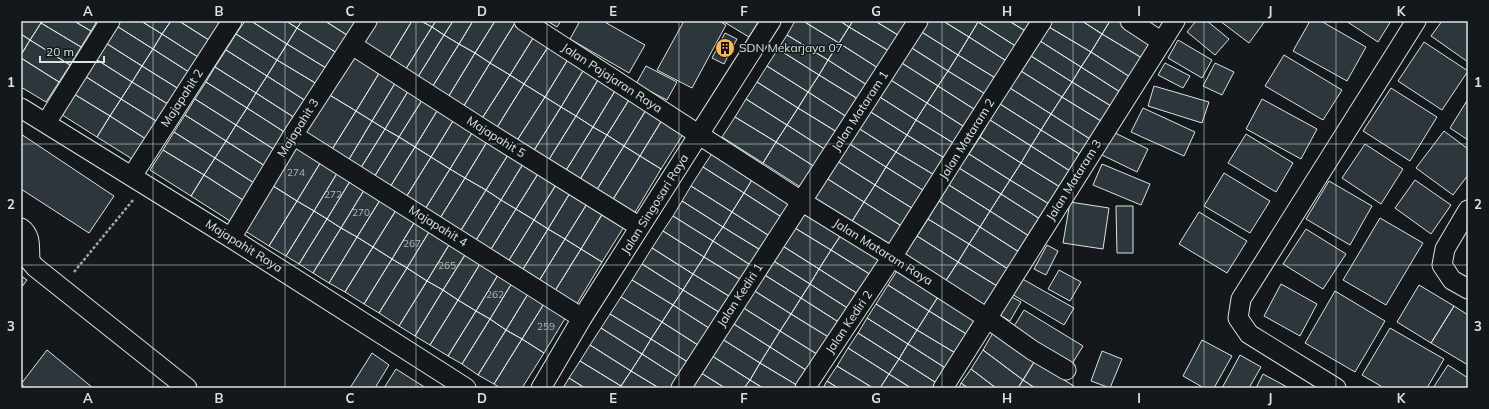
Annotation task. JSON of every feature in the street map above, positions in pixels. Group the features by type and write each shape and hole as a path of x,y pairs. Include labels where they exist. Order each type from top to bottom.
{"street":[{"path":"46,123 110,21"},
{"name":"Majapahit 2","path":"139,180 232,21"},
{"name":"Majapahit 3","path":"231,238 293,135 367,21"},
{"name":"Jalan Pajajaran Raya","path":"524,21 699,135"},
{"name":"Jalan Singosari Raya","path":"541,388 582,318 771,21"},
{"name":"Jalan Mataram 1","path":"801,202 918,21"},
{"name":"Jalan Mataram 2","path":"892,257 1042,21"},
{"path":"1130,21 1162,42"},
{"name":"Jalan Mataram 3","path":"943,388 1175,21"},
{"path":"1336,388 1249,334 1238,318 1241,299 1416,21"},
{"name":"Majapahit 5","path":"352,45 489,133 640,227"},
{"name":"Majapahit Raya","path":"21,108 231,238 459,386"},
{"name":"Majapahit 4","path":"293,135 582,318"},
{"name":"Jalan Mataram Raya","path":"699,135 801,202 892,257 987,318 1032,350 1066,370"},
{"name":"Jalan Kediri 1","path":"680,388 801,202"},
{"path":"1468,210 1445,249 1442,265 1452,280 1468,289"},
{"path":"21,228 26,231 29,239 31,247 30,260 35,267 187,388"},
{"name":"Jalan Kediri 2","path":"805,388 892,257"}],"path":[{"path":"62,288 139,180"}],"building":[{"path":"21,21 39,21 41,23 30,40 21,34"},
{"path":"43,21 74,21 91,31 81,47 41,23"},
{"path":"74,21 97,21 91,31"},
{"path":"113,21 141,21 162,34 153,49 112,23"},
{"path":"141,21 171,21 162,34"},
{"path":"171,21 179,21 212,42 201,59 162,34"},
{"path":"179,21 216,21 223,25 212,42"},
{"path":"245,21 251,21 287,44 277,60 236,34"},
{"path":"251,21 286,21 297,28 287,44"},
{"path":"286,21 302,21 297,28"},
{"path":"302,21 325,21 347,35 337,53 297,28"},
{"path":"325,21 357,21 347,35"},
{"path":"374,21 412,21 387,62 359,45"},
{"path":"412,21 421,21 432,27 404,72 387,62"},
{"path":"421,21 436,21 432,27"},
{"path":"436,21 453,21 444,35 432,27"},
{"path":"453,21 473,21 459,44 444,35"},
{"path":"473,21 495,21 475,53 459,44"},
{"path":"495,21 513,21 515,23 490,63 475,53"},
{"path":"547,21 561,21 557,27"},
{"path":"580,21 603,21 645,45 629,73 570,39"},
{"path":"684,21 719,21 726,25 692,88 657,70"},
{"path":"724,21 759,21 749,37"},
{"path":"795,21 803,21 839,43 828,60 787,35"},
{"path":"803,21 840,21 849,27 839,43"},
{"path":"840,21 853,21 849,27"},
{"path":"853,21 875,21 898,35 889,51 849,27"},
{"path":"875,21 908,21 898,35"},
{"path":"922,21 943,21 969,37 958,55 917,29"},
{"path":"943,21 977,21 978,22 969,37"},
{"path":"1009,21 1027,32 1017,47 978,22"},
{"path":"1009,21 1034,21 1027,32"},
{"path":"1053,21 1082,21 1102,34 1091,52 1049,27"},
{"path":"1082,21 1110,21 1102,34"},
{"path":"1110,21 1124,21 1153,40 1142,58 1102,34"},
{"path":"1196,21 1207,21 1229,39 1215,55 1187,32"},
{"path":"1220,21 1265,21 1249,43"},
{"path":"1310,21 1321,21 1366,47 1347,81 1293,51"},
{"path":"1346,21 1391,21 1378,42"},
{"path":"1442,21 1468,21 1468,62 1431,36"},
{"path":"978,22 1017,47 1008,62 969,37"},
{"path":"41,23 81,47 70,65 30,40"},
{"path":"112,23 153,49 142,66 101,40"},
{"path":"515,23 535,35 510,75 490,63"},
{"path":"432,27 444,35 416,80 404,72"},
{"path":"849,27 889,51 878,68 839,43"},
{"path":"1049,27 1091,52 1081,67 1040,41"},
{"path":"297,28 337,53 326,68 287,44"},
{"path":"917,29 958,55 948,71 907,45"},
{"name":"SDN Mekarjaya 07","path":"725,33 737,39 724,64 712,58"},
{"path":"21,34 30,40 21,55"},
{"path":"162,34 201,59 192,74 153,49"},
{"path":"236,34 277,60 267,76 226,50"},
{"path":"1102,34 1142,58 1130,77 1091,52"},
{"path":"444,35 459,44 431,89 416,80"},
{"path":"535,35 550,44 524,84 510,75"},
{"path":"787,35 828,60 819,75 778,49"},
{"path":"969,37 1008,62 997,79 958,55"},
{"path":"30,40 70,65 59,82 21,58 21,55"},
{"path":"101,40 142,66 132,82 91,56"},
{"path":"1178,40 1212,60 1202,78 1168,58"},
{"path":"1040,41 1081,67 1072,82 1031,56"},
{"path":"1424,42 1468,71 1442,110 1398,81"},
{"path":"839,43 878,68 867,85 828,60"},
{"path":"287,44 326,68 317,84 277,60"},
{"path":"459,44 475,53 447,99 431,89"},
{"path":"550,44 570,56 545,97 524,84"},
{"path":"907,45 948,71 938,86 897,60"},
{"path":"153,49 192,74 182,91 142,66"},
{"path":"778,49 819,75 808,92 767,66"},
{"path":"226,50 267,76 256,93 215,67"},
{"path":"1091,52 1130,77 1120,92 1081,67"},
{"path":"353,53 381,70 356,111 328,94"},
{"path":"475,53 490,63 462,109 447,99"},
{"path":"958,55 997,79 987,95 948,71"},
{"path":"1284,55 1342,90 1323,120 1265,86"},
{"path":"91,56 132,82 121,99 80,73"},
{"path":"570,56 586,66 561,107 545,97"},
{"path":"1031,56 1072,82 1062,97 1021,71"},
{"path":"21,58 59,82 46,102 21,87"},
{"path":"277,60 317,84 306,101 267,76"},
{"path":"828,60 867,85 858,99 819,75"},
{"path":"897,60 938,86 927,103 886,77"},
{"path":"490,63 510,75 481,120 462,109"},
{"path":"1165,63 1190,76 1183,88 1158,75"},
{"path":"1215,63 1234,72 1222,95 1203,86"},
{"path":"142,66 182,91 171,106 132,82"},
{"path":"586,66 601,75 576,116 561,107"},
{"path":"646,66 677,82 667,100 636,84"},
{"path":"767,66 808,92 798,108 757,82"},
{"path":"215,67 256,93 247,108 206,82"},
{"path":"1081,67 1120,92 1111,106 1072,82"},
{"path":"381,70 397,80 372,121 356,111"},
{"path":"948,71 987,95 977,111 938,86"},
{"path":"1021,71 1062,97 1051,114 1010,88"},
{"path":"80,73 121,99 110,116 69,91"},
{"path":"510,75 524,84 496,129 481,120"},
{"path":"601,75 618,86 593,127 576,116"},
{"path":"819,75 858,99 847,117 808,92"},
{"path":"267,76 306,101 295,118 256,93"},
{"path":"886,77 927,103 916,120 875,94"},
{"path":"397,80 410,88 385,129 372,121"},
{"path":"132,82 171,106 161,124 121,99"},
{"path":"206,82 247,108 236,125 195,99"},
{"path":"757,82 798,108 787,125 746,99"},
{"path":"1072,82 1111,106 1101,121 1062,97"},
{"path":"524,84 545,97 516,142 496,129"},
{"path":"618,86 632,95 607,135 593,127"},
{"path":"938,86 977,111 966,128 927,103"},
{"path":"1154,86 1209,102 1202,123 1148,106"},
{"path":"410,88 424,97 399,137 385,129"},
{"path":"1010,88 1051,114 1041,130 1000,104"},
{"path":"1391,88 1437,117 1410,161 1363,131"},
{"path":"69,91 110,116 97,137 56,111"},
{"path":"808,92 847,117 837,132 798,108"},
{"path":"256,93 295,118 286,133 247,108"},
{"path":"328,94 356,111 328,156 300,139"},
{"path":"875,94 916,120 907,135 866,109"},
{"path":"632,95 649,105 624,146 607,135"},
{"path":"424,97 440,106 415,147 399,137"},
{"path":"545,97 561,107 533,152 516,142"},
{"path":"1062,97 1101,121 1090,139 1051,114"},
{"path":"121,99 161,124 149,141 110,116"},
{"path":"195,99 236,125 226,141 185,115"},
{"path":"746,99 787,125 776,142 735,117"},
{"path":"1262,99 1317,129 1301,159 1246,129"},
{"path":"1468,99 1468,140 1450,128"},
{"path":"927,103 966,128 955,144 916,120"},
{"path":"1000,104 1041,130 1031,146 990,120"},
{"path":"649,105 665,115 640,156 624,146"},
{"path":"440,106 456,116 431,157 415,147"},
{"path":"561,107 576,116 548,161 533,152"},
{"path":"247,108 286,133 275,150 236,125"},
{"path":"798,108 837,132 826,150 787,125"},
{"path":"1143,108 1195,132 1184,156 1131,132"},
{"path":"866,109 907,135 896,152 855,126"},
{"path":"356,111 372,121 345,166 328,156"},
{"path":"1051,114 1090,139 1081,155 1041,130"},
{"path":"185,115 226,141 215,158 174,132"},
{"path":"665,115 687,128 661,169 640,156"},
{"path":"110,116 149,141 137,162 97,137"},
{"path":"456,116 475,128 450,169 431,157"},
{"path":"576,116 593,127 565,172 548,161"},
{"path":"735,117 776,142 763,163 722,137"},
{"path":"916,120 955,144 946,159 907,135"},
{"path":"990,120 1031,146 1021,163 980,137"},
{"path":"372,121 385,129 357,174 345,166"},
{"path":"236,125 275,150 265,166 226,141"},
{"path":"787,125 826,150 815,167 776,142"},
{"path":"855,126 896,152 886,167 845,141"},
{"path":"593,127 607,135 579,181 565,172"},
{"path":"475,128 490,137 465,178 450,169"},
{"path":"385,129 399,137 371,182 357,174"},
{"path":"1041,130 1081,155 1070,171 1031,146"},
{"path":"1111,131 1148,149 1137,172 1100,154"},
{"path":"1444,131 1468,149 1468,175 1453,195 1416,168"},
{"path":"174,132 215,158 204,175 163,150"},
{"path":"21,134 114,196 89,233 21,189"},
{"path":"1246,134 1293,163 1276,192 1228,163"},
{"path":"607,135 624,146 596,191 579,181"},
{"path":"907,135 946,159 936,176 896,152"},
{"path":"399,137 415,147 387,192 371,182"},
{"path":"490,137 511,150 486,190 465,178"},
{"path":"980,137 1021,163 1010,180 969,154"},
{"path":"226,141 265,166 254,183 215,158"},
{"path":"845,141 886,167 875,185 834,159"},
{"path":"776,142 815,167 802,188 763,163"},
{"path":"295,143 322,160 297,201 270,184"},
{"path":"1365,144 1403,169 1381,204 1342,178"},
{"path":"624,146 640,156 612,201 596,191"},
{"path":"1031,146 1070,171 1060,187 1021,163"},
{"path":"415,147 431,157 403,202 387,192"},
{"path":"715,149 755,175 744,193 703,167"},
{"path":"163,150 204,175 191,196 150,170"},
{"path":"511,150 526,159 501,200 486,190"},
{"path":"896,152 936,176 926,192 886,167"},
{"path":"969,154 1010,180 1001,194 959,168"},
{"path":"640,156 661,169 634,214 612,201"},
{"path":"431,157 450,169 422,214 403,202"},
{"path":"215,158 254,183 243,200 204,175"},
{"path":"526,159 541,169 516,209 501,200"},
{"path":"834,159 875,185 864,202 823,176"},
{"path":"322,160 339,170 314,211 297,201"},
{"path":"1021,163 1060,187 1049,204 1010,180"},
{"path":"1102,164 1150,184 1141,205 1093,185"},
{"path":"703,167 744,193 732,212 691,186"},
{"path":"886,167 926,192 915,210 875,185"},
{"path":"959,168 1001,194 990,211 949,185"},
{"path":"450,169 465,178 437,223 422,214"},
{"path":"541,169 559,180 534,220 516,209"},
{"path":"339,170 352,178 327,219 314,211"},
{"path":"1224,173 1270,201 1250,233 1204,206"},
{"path":"204,175 243,200 230,221 191,196"},
{"path":"755,175 795,199 783,218 744,193"},
{"path":"823,176 864,202 851,223 810,197"},
{"path":"352,178 366,187 341,228 327,219"},
{"path":"465,178 486,190 458,235 437,223"},
{"path":"559,180 573,188 548,229 534,220"},
{"path":"1010,180 1049,204 1040,219 1001,194"},
{"path":"1415,180 1451,205 1431,234 1395,208"},
{"path":"1329,181 1372,206 1350,245 1306,219"},
{"path":"270,184 297,201 269,246 242,229"},
{"path":"875,185 915,210 903,227 864,202"},
{"path":"949,185 990,211 980,227 939,201"},
{"path":"691,186 732,212 723,227 682,201"},
{"path":"366,187 382,197 357,237 341,228"},
{"path":"573,188 590,199 565,239 548,229"},
{"path":"486,190 501,200 473,245 458,235"},
{"path":"744,193 783,218 771,237 732,212"},
{"path":"1001,194 1040,219 1029,236 990,211"},
{"path":"382,197 398,207 373,247 357,237"},
{"path":"590,199 606,208 581,249 565,239"},
{"path":"501,200 516,209 488,254 473,245"},
{"path":"297,201 314,211 286,256 269,246"},
{"path":"682,201 723,227 713,241 673,216"},
{"path":"939,201 980,227 969,244 928,219"},
{"path":"864,202 903,227 891,247 851,223"},
{"path":"1070,202 1109,208 1103,249 1063,243"},
{"path":"802,206 843,232 831,250 790,225"},
{"path":"1116,206 1133,206 1133,253 1117,253"},
{"path":"398,207 417,218 392,259 373,247"},
{"path":"606,208 627,222 602,262 581,249"},
{"path":"516,209 534,220 506,265 488,254"},
{"path":"314,211 327,219 299,264 286,256"},
{"path":"990,211 1029,236 1019,252 980,227"},
{"path":"732,212 771,237 762,251 723,227"},
{"path":"1199,212 1247,241 1227,273 1179,244"},
{"path":"673,216 713,241 704,257 663,231"},
{"path":"417,218 432,227 407,268 392,259"},
{"path":"1380,218 1423,243 1386,305 1343,280"},
{"path":"327,219 341,228 313,273 299,264"},
{"path":"928,219 969,244 958,262 917,236"},
{"path":"534,220 548,229 520,274 506,265"},
{"path":"790,225 831,250 819,269 778,243"},
{"path":"432,227 452,240 427,281 407,268"},
{"path":"723,227 762,251 752,266 713,241"},
{"path":"980,227 1019,252 1008,269 969,244"},
{"path":"341,228 357,237 329,283 313,273"},
{"path":"548,229 565,239 537,284 520,274"},
{"path":"1306,229 1346,254 1323,289 1283,264"},
{"path":"663,231 704,257 693,274 652,248"},
{"path":"843,232 882,256 871,275 831,250"},
{"path":"917,236 958,262 945,282 904,256"},
{"path":"357,237 373,247 345,292 329,283"},
{"path":"565,239 581,249 553,294 537,284"},
{"path":"452,240 468,250 443,290 427,281"},
{"path":"713,241 752,266 743,281 704,257"},
{"path":"778,243 819,269 810,284 769,258"},
{"path":"969,244 1008,269 997,286 958,262"},
{"path":"1047,245 1058,251 1046,275 1034,269"},
{"path":"373,247 392,259 364,304 345,292"},
{"path":"652,248 693,274 683,290 642,264"},
{"path":"581,249 602,262 575,307 553,294"},
{"path":"468,250 483,259 458,300 443,290"},
{"path":"831,250 871,275 858,294 819,269"},
{"path":"704,257 743,281 732,298 693,274"},
{"path":"769,258 810,284 801,298 760,272"},
{"path":"392,259 407,268 379,313 364,304"},
{"path":"483,259 501,270 476,311 458,300"},
{"path":"958,262 997,286 984,307 945,282"},
{"path":"642,264 683,290 673,305 632,280"},
{"path":"900,266 941,292 929,311 888,285"},
{"path":"407,268 427,281 399,326 379,313"},
{"path":"819,269 858,294 849,309 810,284"},
{"path":"501,270 515,278 490,319 476,311"},
{"path":"1059,270 1081,282 1070,301 1048,289"},
{"path":"760,272 801,298 791,314 750,288"},
{"path":"693,274 732,298 722,314 683,290"},
{"path":"21,276 27,280 21,288"},
{"path":"1019,277 1074,308 1064,325 1010,293"},
{"path":"515,278 531,289 506,330 490,319"},
{"path":"632,280 673,305 662,322 621,297"},
{"path":"427,281 443,290 415,336 399,326"},
{"path":"810,284 849,309 840,323 801,298"},
{"path":"1281,284 1317,304 1300,336 1264,316"},
{"path":"888,285 929,311 917,330 876,304"},
{"path":"1419,285 1454,306 1431,343 1397,322"},
{"path":"750,288 791,314 780,331 739,305"},
{"path":"531,289 547,299 522,339 506,330"},
{"path":"443,290 458,300 430,345 415,336"},
{"path":"683,290 722,314 712,330 673,305"},
{"path":"1335,291 1385,321 1355,372 1305,343"},
{"path":"941,292 980,317 968,335 929,311"},
{"path":"1008,295 1021,302 1010,321 998,314"},
{"path":"621,297 662,322 651,339 610,314"},
{"path":"801,298 840,323 830,338 791,314"},
{"path":"547,299 569,312 544,353 522,339"},
{"path":"458,300 476,311 448,356 430,345"},
{"path":"876,304 917,330 908,344 867,318"},
{"path":"673,305 712,330 701,347 662,322"},
{"path":"739,305 780,331 770,347 729,321"},
{"path":"1454,306 1468,315 1468,365 1431,343"},
{"path":"1024,310 1083,346 1072,364 1013,328"},
{"path":"476,311 490,319 462,364 448,356"},
{"path":"929,311 968,335 957,354 917,330"},
{"path":"610,314 651,339 642,354 601,328"},
{"path":"791,314 830,338 820,356 780,331"},
{"path":"867,318 908,344 899,359 858,333"},
{"path":"490,319 506,330 478,375 462,364"},
{"path":"729,321 770,347 760,363 719,337"},
{"path":"662,322 701,347 691,364 651,339"},
{"path":"601,328 642,354 631,371 590,345"},
{"path":"1390,328 1444,359 1427,388 1384,388 1362,375"},
{"path":"506,330 522,339 494,384 478,375"},
{"path":"917,330 957,354 947,369 908,344"},
{"path":"780,331 820,356 809,372 770,347"},
{"path":"994,331 1034,362 1023,380 983,350"},
{"path":"858,333 899,359 889,374 848,348"},
{"path":"719,337 760,363 750,380 709,354"},
{"path":"522,339 544,353 522,388 500,388 494,384"},
{"path":"651,339 691,364 681,379 642,354"},
{"path":"1202,340 1232,356 1214,388 1204,388 1183,376"},
{"path":"908,344 947,369 938,384 899,359"},
{"path":"590,345 631,371 621,386 580,361"},
{"path":"770,347 809,372 800,387 760,363"},
{"path":"848,348 889,374 880,388 873,388 837,366"},
{"path":"47,350 93,388 26,388 21,384"},
{"path":"983,350 1023,380 1018,388 996,388 971,369"},
{"path":"1102,351 1122,359 1110,388 1091,381"},
{"path":"372,353 389,365 375,388 350,388"},
{"path":"642,354 681,379 675,388 659,388 631,371"},
{"path":"709,354 750,380 744,388 725,388 698,371"},
{"path":"1240,355 1261,367 1249,388 1222,388"},
{"path":"899,359 938,384 935,388 911,388 889,374"},
{"path":"580,361 621,386 620,388 585,388 569,378"},
{"path":"1034,362 1074,386 1073,388 1035,388 1023,380"},
{"path":"760,363 800,387 763,388 750,380"},
{"path":"1448,365 1468,378 1468,388 1433,388"},
{"path":"837,366 873,388 838,388 827,381"},
{"path":"396,369 426,388 384,388"},
{"path":"971,369 996,388 968,388 961,383"},
{"path":"631,371 659,388 624,388 621,386"},
{"path":"698,371 725,388 693,388 689,385"},
{"path":"889,374 911,388 880,388"},
{"path":"1263,374 1289,388 1256,388"},
{"path":"569,378 585,388 563,388"},
{"path":"750,380 763,388 744,388"},
{"path":"1023,380 1035,388 1018,388"},
{"path":"827,381 838,388 823,388"},
{"path":"961,383 968,388 959,388"}],"place":[{"name":"SDN Mekarjaya 07","path":"725,48"}]}
